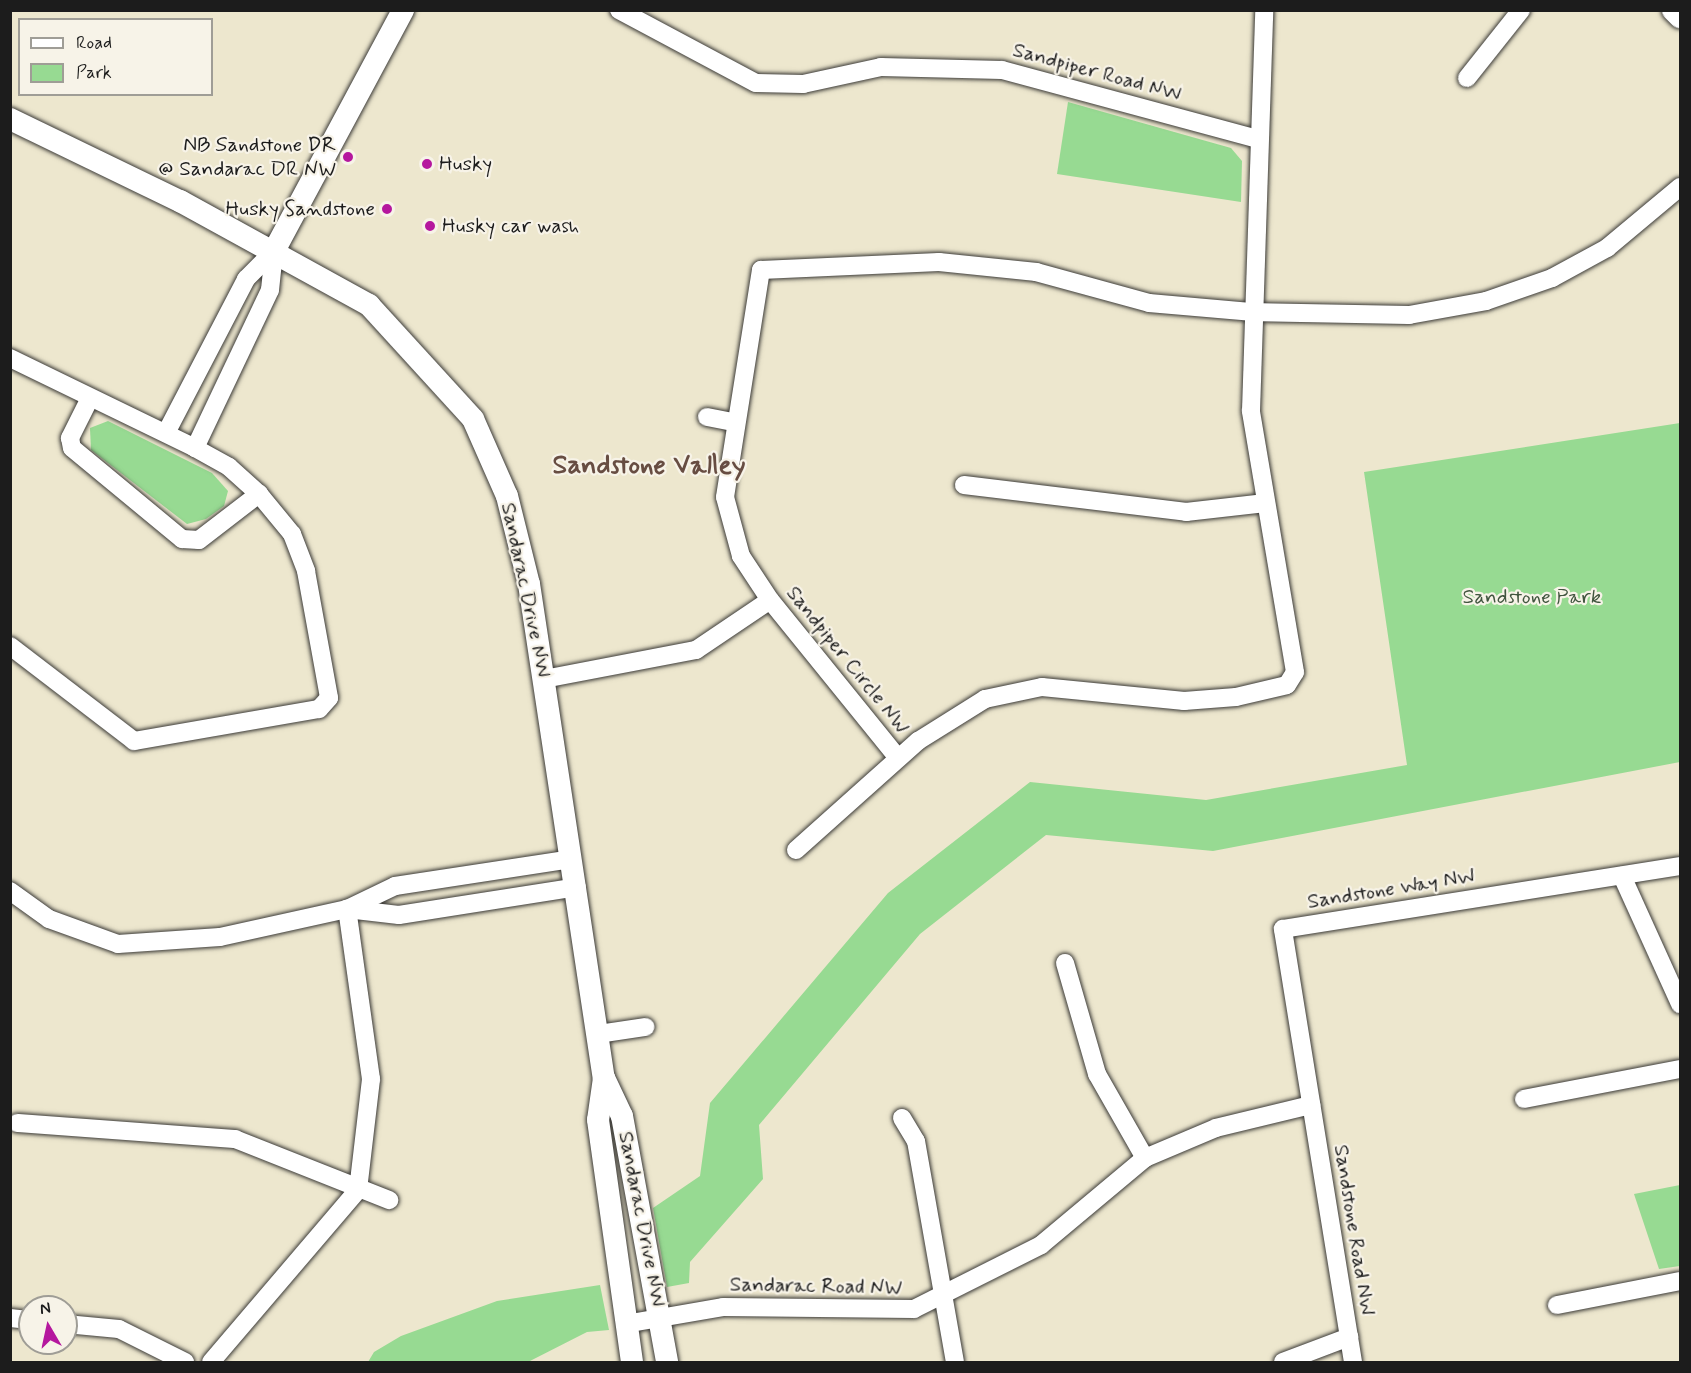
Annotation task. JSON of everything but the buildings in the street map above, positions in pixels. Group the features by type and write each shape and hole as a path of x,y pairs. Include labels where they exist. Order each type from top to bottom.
{"street":[{"path":"166,433 246,279 274,251 403,10"},
{"name":"Sandpiper Circle NW","path":"1251,312 1149,303 1036,272 939,262 761,270 732,422 725,497 741,556 770,600 898,758 985,699 1042,687 1184,701 1287,686 1295,672 1251,411 1251,312 1257,209 1257,140 1263,10"},
{"path":"1467,78 1521,10"},
{"path":"1673,10 1680,17"},
{"name":"Sandpiper Road NW","path":"623,12 756,82 803,84 891,67 1002,70 1257,140"},
{"name":"Sandarac Drive NW","path":"10,119 274,251 369,305 473,419 507,496 544,679 604,1078 598,1120 632,1362"},
{"path":"1251,312 1409,315 1485,301 1552,278 1607,248 1680,187"},
{"path":"195,448 270,290 274,251"},
{"path":"10,358 166,433 230,467 259,494 292,534 306,572 329,698 319,710 134,741 10,646"},
{"path":"90,398 70,438 72,448 182,539 199,540 259,494"},
{"path":"707,417 732,422"},
{"path":"964,485 1186,512 1265,503"},
{"path":"544,679 696,650 770,600"},
{"path":"796,850 898,758"},
{"path":"10,891 49,919 118,944 220,937 347,909 395,886 571,859"},
{"name":"Sandstone Way NW","path":"1311,1105 1283,929 1680,866"},
{"path":"1622,876 1680,1004"},
{"path":"347,909 399,915 577,887"},
{"path":"211,1362 358,1190 371,1079 347,909"},
{"path":"1065,963 1097,1074 1145,1158"},
{"path":"598,1034 645,1027"},
{"path":"1524,1099 1680,1069"},
{"name":"Sandarac Drive NW","path":"604,1078 622,1116 661,1319 667,1362"},
{"name":"Sandarac Road NW","path":"625,1323 661,1319 723,1307 914,1310 945,1297 1041,1245 1145,1158 1216,1128 1311,1105"},
{"name":"Sandstone Road NW","path":"1311,1105 1353,1362"},
{"path":"902,1118 916,1141 956,1362"},
{"path":"17,1123 235,1139 358,1190 389,1200"},
{"path":"1557,1305 1680,1281"},
{"path":"78,1325 119,1329 185,1362"},
{"path":"1283,1362 1349,1336"}],"green space":[{"path":"1068,102 1231,148 1242,161 1241,202 1057,174"},
{"path":"108,421 212,473 228,491 224,506 206,519 187,524 91,450 90,428"},
{"name":"Sandstone Park","path":"1680,423 1680,762 1213,851 1046,835 920,934 759,1125 763,1179 690,1262 689,1283 667,1287 653,1208 700,1176 710,1103 888,893 1030,782 1206,800 1407,765 1364,472"},
{"path":"1680,1185 1680,1266 1659,1269 1634,1194"},
{"path":"600,1285 609,1330 587,1332 528,1362 368,1362 374,1352 401,1336 497,1301"}],"place":[{"name":"NB Sandstone DR @ Sandarac DR NW","path":"348,157"},
{"name":"Husky","path":"427,164"},
{"name":"Husky Sandstone","path":"387,209"},
{"name":"Husky car wash","path":"430,226"}],"district":[{"name":"Sandstone Valley","path":"649,466"}]}
